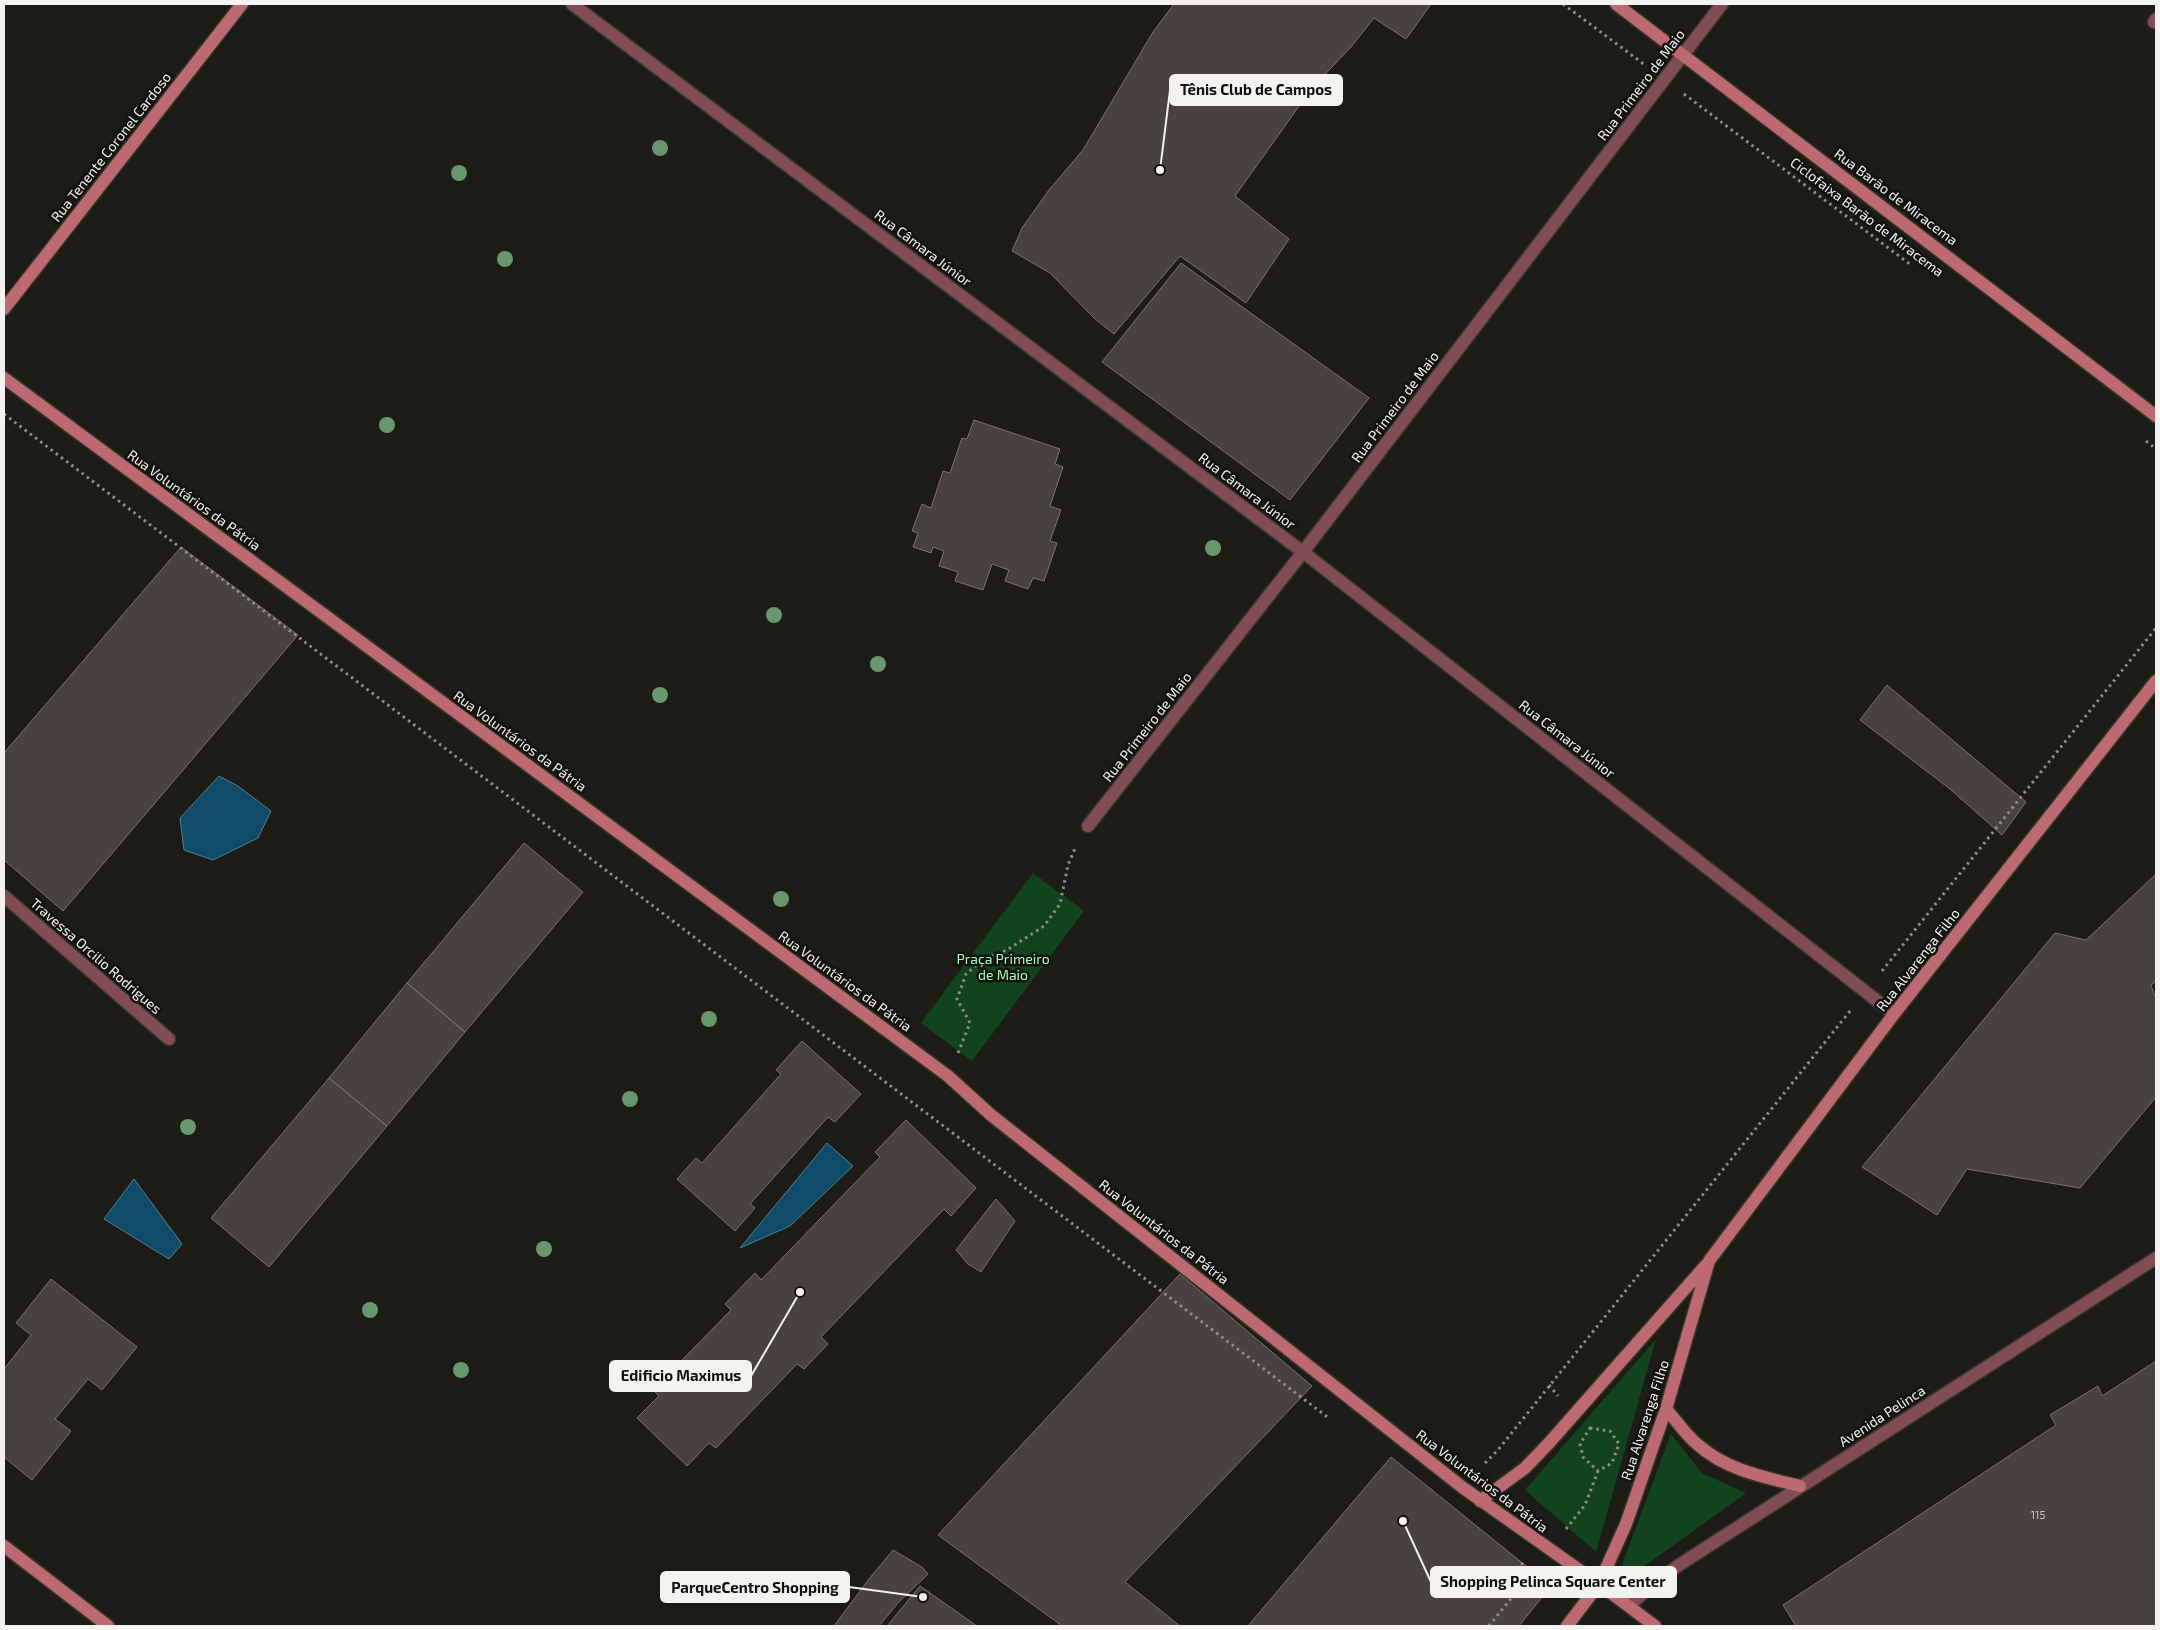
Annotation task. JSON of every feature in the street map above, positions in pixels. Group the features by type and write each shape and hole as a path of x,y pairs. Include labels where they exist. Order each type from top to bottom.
{"main road":[{"name":"Rua Tenente Coronel Cardoso","path":"4,309 242,4"},
{"name":"Rua Barão de Miracema","path":"1616,4 2156,416"},
{"name":"Rua Voluntários da Pátria","path":"4,378 948,1076 991,1115 1462,1487 1600,1584 1655,1626"},
{"name":"Rua Alvarenga Filho","path":"1480,1501 1525,1468 1549,1444 1709,1261 1894,1014 2156,681"},
{"name":"Rua Alvarenga Filho","path":"1600,1584 1626,1524 1666,1409 1709,1261"},
{"path":"1666,1409 1696,1444 1724,1464 1754,1475 1800,1486"},
{"path":"4,1546 108,1626"},
{"path":"1567,1626 1600,1584"}],"street":[{"name":"Rua Câmara Júnior","path":"572,4 1303,552 1894,1014"},
{"name":"Rua Primeiro de Maio","path":"1088,826 1303,552 1722,4"},
{"name":"Travessa Orcilio Rodrigues","path":"4,896 169,1039"},
{"name":"Avenida Pelinca","path":"1630,1606 1652,1585 1679,1565 2156,1258"}],"path":[{"name":"Ciclofaixa Barão de Miracema","path":"1563,4 1918,270"},
{"path":"4,414 1333,1421"},
{"path":"2140,437 2156,449"},
{"path":"1462,1487 1498,1450 2156,628"},
{"path":"948,1076 970,1023 957,999 966,974 984,959 1007,950 1044,926 1060,904 1068,865 1077,843 1088,826"},
{"path":"1590,1428 1610,1431 1618,1444 1612,1463 1598,1471 1583,1458 1580,1444 1590,1428"},
{"path":"1518,1561 1581,1608"},
{"path":"1489,1626 1508,1603"}],"green space":[{"name":"Praça Primeiro de Maio","path":"1033,873 1084,911 972,1061 921,1023"},
{"path":"1656,1339 1596,1552 1525,1490"},
{"path":"1671,1434 1702,1473 1746,1493 1613,1589"}],"water":[{"path":"219,776 238,786 271,811 258,838 213,860 184,850 180,818"},
{"path":"827,1143 853,1166 790,1226 740,1248"},
{"path":"134,1179 182,1244 169,1259 104,1219"}],"building":[{"path":"1174,4 1431,4 1406,39 1374,18 1351,47 1312,88 1235,196 1289,239 1246,303 1180,256 1114,334 1094,318 1050,273 1012,251 1022,228 1049,190 1083,150 1153,32"},
{"path":"1181,263 1369,398 1290,500 1102,362"},
{"path":"974,420 1060,449 1055,464 1063,467 1050,506 1061,510 1050,541 1057,543 1044,581 1033,578 1028,589 1005,581 1009,570 992,564 983,590 955,581 958,572 939,566 944,551 933,547 931,553 913,547 918,533 912,531 922,504 931,508 943,471 950,473 962,438 967,439"},
{"path":"181,547 298,635 63,911 4,860 4,753"},
{"path":"1887,685 2026,802 2002,835 1950,789 1860,720"},
{"path":"524,843 583,892 465,1032 407,983"},
{"path":"2156,874 2156,981 2151,985 2156,999 2156,1097 2080,1188 1967,1169 1937,1215 1862,1167 2055,933 2086,940"},
{"path":"407,983 465,1032 387,1126 329,1078"},
{"path":"802,1041 861,1094 835,1122 828,1117 750,1204 755,1208 735,1231 677,1179 696,1158 702,1163 781,1074 776,1070"},
{"path":"329,1078 387,1126 269,1267 211,1218"},
{"path":"906,1120 976,1188 951,1216 944,1209 821,1337 828,1344 804,1369 797,1364 716,1448 709,1443 687,1466 637,1418 659,1396 653,1390 731,1310 725,1304 755,1273 761,1280 880,1157 875,1152"},
{"path":"996,1199 1015,1221 981,1272 968,1264 956,1250"},
{"path":"1180,1274 1312,1386 1125,1582 1180,1626 1062,1626 938,1535"},
{"path":"51,1279 137,1347 102,1390 88,1379 55,1419 71,1431 32,1480 4,1457 4,1369 31,1335 16,1323"},
{"path":"2156,1361 2156,1626 1796,1626 1783,1605 2056,1425 2050,1415 2098,1386 2102,1396"},
{"path":"1391,1457 1551,1586 1519,1626 1248,1626"},
{"path":"893,1550 922,1567 928,1574 898,1603 879,1626 834,1626 869,1579"},
{"path":"920,1586 950,1607 977,1626 887,1626"}],"place":[{"name":"Tênis Club de Campos","path":"1160,170"},
{"name":"Edificio Maximus","path":"800,1292"},
{"name":"Shopping Pelinca Square Center","path":"1403,1521"},
{"name":"ParqueCentro Shopping","path":"923,1597"}]}
